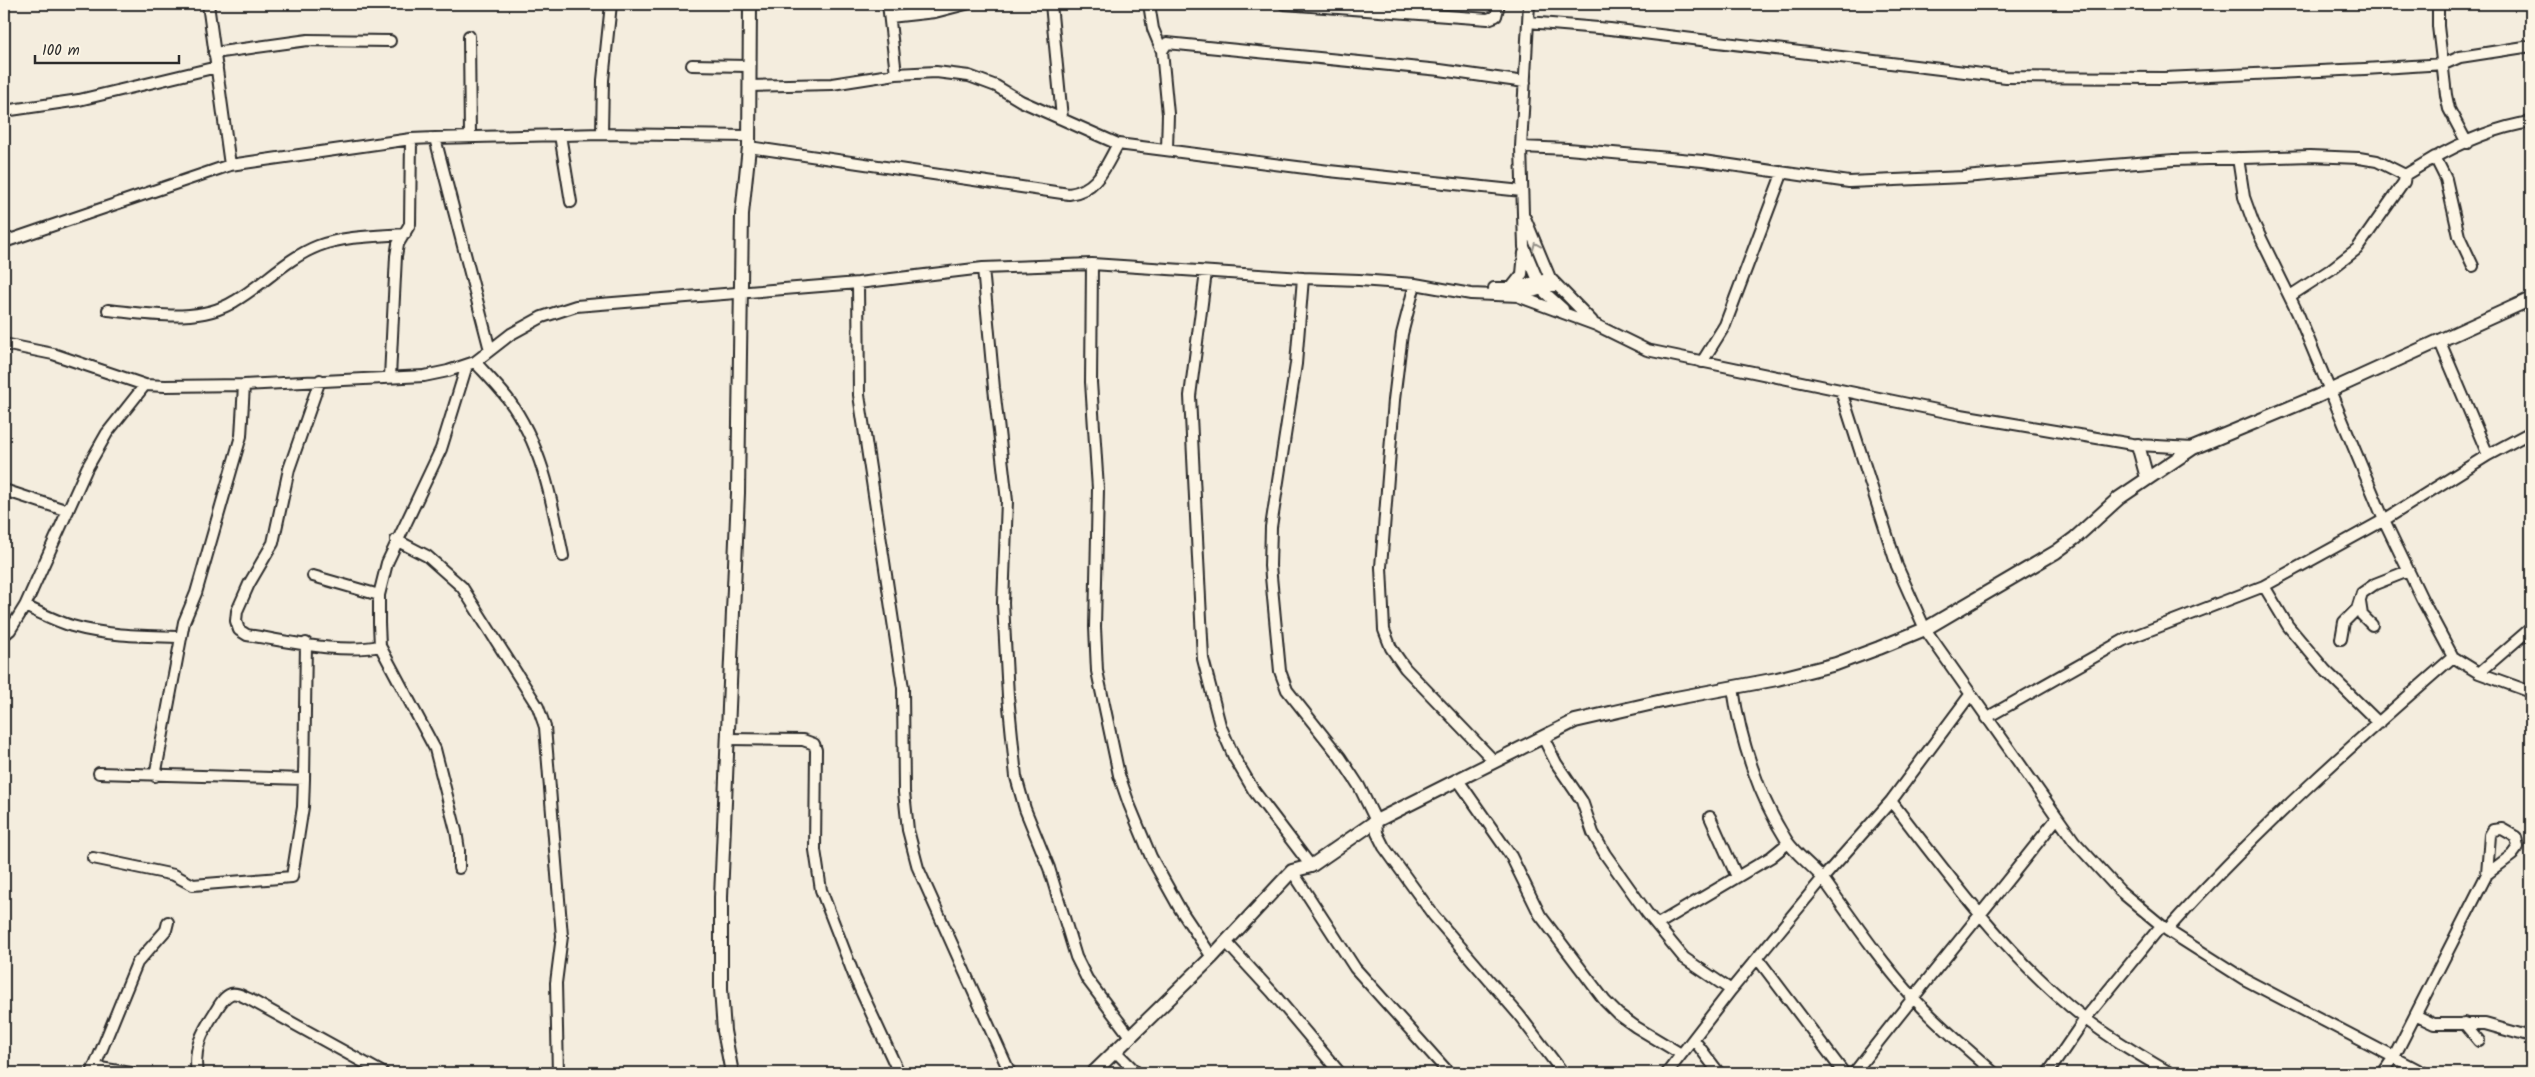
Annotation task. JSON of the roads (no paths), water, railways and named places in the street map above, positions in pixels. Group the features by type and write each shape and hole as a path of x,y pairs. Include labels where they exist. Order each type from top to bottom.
{"main road":[{"path":"732,1073 724,1032 721,989 721,897 738,493 742,214 748,142 750,4"},
{"path":"1093,1073 1129,1035 1212,957 1292,871 1311,866 1376,821 1575,721 1836,664 1925,629 2056,552 2075,538 2118,498 2193,448 2440,342 2531,298"},
{"path":"2138,445 2147,478"}],"street":[{"path":"208,4 230,165"},
{"path":"602,134 603,80 611,4"},
{"path":"888,4 896,74"},
{"path":"890,17 935,12 966,4"},
{"path":"1051,4 1062,118"},
{"path":"1149,4 1153,29 1162,51 1168,114 1167,150"},
{"path":"1284,4 1488,19 1496,16 1498,4"},
{"path":"1511,288 1522,274 1524,247 1521,210 1521,147 1529,4"},
{"path":"2438,4 2438,26 2444,64 2443,80 2449,109 2467,143"},
{"path":"1528,22 1610,29 2006,77 2164,78 2444,64 2460,57 2531,46"},
{"path":"469,36 470,137"},
{"path":"214,52 308,40 390,41"},
{"path":"1162,51 1165,44 1174,42 1440,70 1525,82"},
{"path":"692,65 748,66"},
{"path":"4,111 79,100 217,67"},
{"path":"750,86 832,84 896,74 936,72 969,76 996,86 1021,101 1118,144 1329,171 1522,191"},
{"path":"2404,174 2435,157 2467,143 2516,124 2531,122"},
{"path":"4,242 230,165 410,139 602,134 748,142 1069,194 1081,192 1097,180 1118,144"},
{"path":"560,135 571,202"},
{"path":"435,138 490,350"},
{"path":"390,377 396,256 398,244 410,224 410,139"},
{"path":"1521,147 1568,149 1703,161 1782,174 1849,182 1897,181 2135,162 2238,158 2352,157 2377,162 2404,174"},
{"path":"2435,157 2446,179 2459,236 2473,266"},
{"path":"2238,158 2247,206 2290,296 2328,391 2384,520 2408,571 2453,657 2479,673 2531,692"},
{"path":"1702,362 1725,325 1782,174"},
{"path":"2290,296 2358,249 2404,182 2404,174"},
{"path":"1521,210 1552,282 1596,325"},
{"path":"108,310 168,316 194,314 218,308 234,302 296,258 317,246 341,240 404,234"},
{"path":"1524,247 1540,286 1559,306 1575,317"},
{"path":"1092,264 1091,382 1098,489 1097,671 1119,775 1129,804 1151,858 1180,909 1212,957"},
{"path":"4,344 53,354 145,384 244,385 436,374 471,364 511,334 542,317 576,306 741,294 858,283 983,268 1092,264 1415,284 1471,294 1489,293 1519,296 1596,325 1647,350 1961,415 2138,445 2193,448"},
{"path":"983,268 1007,501 1003,603 1008,696 1016,777 1025,809 1049,868 1076,957 1087,979 1129,1035"},
{"path":"1206,272 1190,396 1203,659 1218,716 1234,757 1254,790 1311,866"},
{"path":"1303,278 1296,364 1271,527 1270,566 1280,671 1287,690 1340,757 1359,786 1376,821 1377,833 1384,847 1434,916 1519,1016 1563,1073"},
{"path":"1519,296 1552,282"},
{"path":"858,283 859,395 903,688 904,792 908,830 918,868 1010,1073"},
{"path":"1415,284 1402,334 1386,486 1381,567 1384,630 1391,648 1405,668 1494,761"},
{"path":"1471,294 1489,288 1540,286"},
{"path":"2440,342 2488,455"},
{"path":"459,868 458,840 435,749 380,646 379,595 396,540 441,449 471,364"},
{"path":"471,364 508,400 540,457 551,496 563,556"},
{"path":"320,380 290,469 272,543 241,601 236,621 239,630 246,635 337,649 362,650 380,646"},
{"path":"4,636 25,606 87,468 107,433 145,384"},
{"path":"155,776 184,622 196,593 242,436 244,385"},
{"path":"1841,391 1897,566 1925,629 2057,818 2107,878 2164,928 2244,979 2424,1073"},
{"path":"1986,718 2124,640 2264,586 2384,520 2488,455 2531,432"},
{"path":"4,490 68,511"},
{"path":"396,540 426,556 462,587 538,707 545,727 562,936 556,983 558,1073"},
{"path":"2341,639 2344,622 2357,609 2360,598 2368,587 2408,571"},
{"path":"313,576 379,595"},
{"path":"2264,586 2288,626 2319,663 2379,723"},
{"path":"2360,598 2362,615 2372,625"},
{"path":"25,606 72,626 148,637 181,636"},
{"path":"2479,673 2531,628"},
{"path":"93,858 174,875 193,885 292,878 303,806 306,643"},
{"path":"2048,1073 2085,1019 2164,928 2379,723 2453,657"},
{"path":"1733,688 1737,716 1748,757 1776,822 1788,842 1823,878 1867,941 1912,997 1994,1073"},
{"path":"1667,1073 1731,990 1823,878 1891,801 1970,695"},
{"path":"1543,737 1556,763 1582,801 1593,833 1605,854 1684,958 1731,990"},
{"path":"727,739 803,740 814,744 816,750 815,850 821,890 855,978 900,1073"},
{"path":"99,773 304,779"},
{"path":"1458,780 1511,856 1540,915 1605,1000 1618,1014 1636,1028 1681,1054"},
{"path":"1891,801 1980,916 2037,976 2085,1019 2170,1073"},
{"path":"1710,817 1737,877"},
{"path":"1854,1073 1912,997 1980,916 2057,818"},
{"path":"1658,924 1771,857 1788,842"},
{"path":"1292,871 1355,968 1449,1073"},
{"path":"2383,1073 2394,1058 2487,874"},
{"path":"131,1073 93,1070 137,963 166,930 168,922"},
{"path":"1226,942 1278,999 1340,1073"},
{"path":"1758,959 1844,1073"},
{"path":"197,1073 195,1060 197,1046 204,1028 223,999 231,994 238,994 383,1073"},
{"path":"2417,1016 2434,1024 2485,1024 2531,1037"},
{"path":"2464,1023 2479,1041"},
{"path":"1694,1040 1719,1073"},
{"path":"1114,1050 1137,1073"}]}
